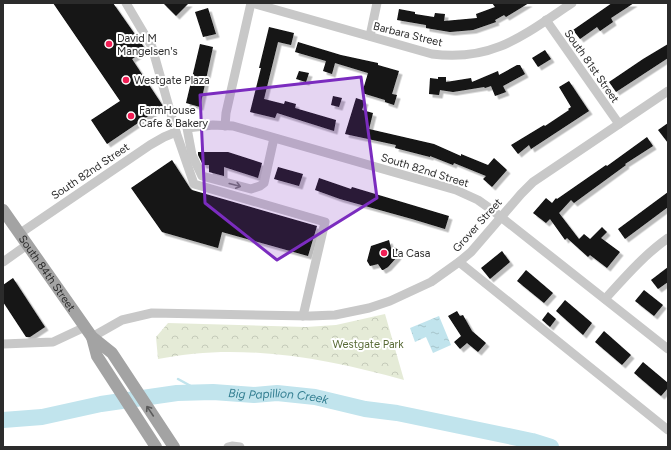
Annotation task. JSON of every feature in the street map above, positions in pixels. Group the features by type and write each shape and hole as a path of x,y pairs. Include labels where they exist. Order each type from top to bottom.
{"main road":[{"name":"South 84th Street","path":"4,214 92,337 112,353 173,445"},
{"name":"South 84th Street","path":"92,337 97,356 156,446"}],"street":[{"path":"126,3 152,47 176,132 194,184 325,222 303,316"},
{"path":"225,126 226,113 251,3"},
{"name":"Barbara Street","path":"251,3 432,54 447,56 463,56 485,52 506,45 521,37 572,3"},
{"path":"370,36 377,3"},
{"name":"South 81st Street","path":"546,20 619,124"},
{"name":"Grover Street","path":"92,337 122,320 152,313 303,316 335,315 369,308 390,301 431,282 460,262 471,252 521,194 534,182 668,91"},
{"name":"South 82nd Street","path":"274,138 264,183 251,189 202,176 192,155 187,128 213,124 233,126 456,190 478,200 668,349"},
{"name":"South 82nd Street","path":"19,234 150,145 176,132"},
{"path":"605,299 634,266 668,238"},
{"path":"3,262 27,245"},
{"path":"460,262 668,430"},
{"path":"3,344 53,342 85,327"},
{"path":"228,447 240,447"}],"highlighted area":[{"path":"361,77 377,198 277,260 205,203 200,95"}],"green space":[{"name":"Westgate Park","path":"385,314 404,380 313,359 251,352 189,354 158,359 156,337 168,323 306,327 336,325"}],"water":[{"path":"439,316 451,345 433,353 426,337 415,342 410,328"}],"building":[{"name":"Westgate Plaza","path":"53,3 113,3 146,50 132,59 163,106 107,144 91,120 120,101"},
{"path":"163,3 189,3 176,16"},
{"path":"492,3 529,3 506,17 504,15 495,20 496,22 473,30 450,32 426,28 426,25 397,20 399,9 415,12 415,14 434,17 435,13 445,14 444,21 477,18 476,14 495,7"},
{"path":"612,3 634,3 611,18 613,22 600,31 597,27 580,39 573,30"},
{"path":"208,8 216,34 203,37 195,12"},
{"path":"269,27 294,33 291,45 278,42 264,99 284,104 285,101 296,104 295,108 336,120 334,131 277,113 275,118 250,112"},
{"path":"298,42 341,55 378,63 378,65 399,71 392,94 397,95 394,105 385,102 385,100 362,93 368,73 335,63 332,74 323,71 326,61 295,52"},
{"path":"200,44 213,47 200,107 186,103"},
{"path":"668,44 668,58 616,92 609,82"},
{"path":"545,50 551,59 538,67 532,58"},
{"path":"517,65 520,65 525,74 503,86 506,92 495,96 491,86 453,92 440,90 439,95 429,94 430,78 438,79 438,77 446,77 446,82 471,78 472,82 498,71 499,75"},
{"path":"299,71 309,73 306,82 296,79"},
{"path":"569,81 589,111 531,149 529,145 518,154 511,145 544,125 545,126 569,110 568,109 571,107 559,87"},
{"path":"333,96 342,98 339,107 331,105"},
{"path":"356,98 365,101 362,110 373,113 369,129 434,144 461,156 461,154 488,165 494,158 507,170 492,187 483,179 486,176 454,163 453,165 430,156 395,148 396,145 345,134"},
{"path":"668,123 668,143 658,130"},
{"path":"647,137 653,146 625,164 626,165 574,203 571,200 559,213 579,239 584,234 590,239 602,227 607,232 601,238 620,252 607,268 590,255 588,257 567,238 565,240 550,219 546,223 533,213 546,198 552,203 556,198 557,199 606,165 607,166"},
{"path":"198,152 228,152 262,163 258,178 224,167 224,176 209,172 209,165 203,165"},
{"path":"172,160 192,190 317,226 308,256 222,232 218,248 162,232 131,188"},
{"path":"278,167 303,174 299,186 274,179"},
{"path":"319,178 351,189 352,187 449,216 445,229 340,199 315,190"},
{"path":"668,192 668,207 625,239 618,229"},
{"name":"La Casa","path":"389,240 391,248 394,247 400,251 397,257 388,267 383,270 378,264 370,266 367,261 371,246"},
{"path":"502,251 510,262 490,279 481,268"},
{"path":"668,267 668,282 658,289 651,280"},
{"path":"526,270 553,293 544,303 517,281"},
{"path":"13,278 45,327 30,337 26,337 3,302 3,285"},
{"path":"644,290 663,305 654,316 635,301"},
{"path":"565,300 592,323 583,335 556,311"},
{"path":"457,311 460,316 463,315 472,331 486,343 478,352 467,343 460,349 454,342 461,336 448,316"},
{"path":"548,312 556,319 550,327 542,320"},
{"path":"604,331 631,355 622,365 595,342"},
{"path":"643,362 668,383 668,388 661,396 634,373"}],"waterway":[{"path":"178,379 200,391"},
{"name":"Big Papillion Creek","path":"3,420 42,417 101,404 177,393 213,392 254,395 277,393 315,397 365,409 397,413 532,441 551,447"}],"place":[{"name":"David M Mangelsen's","path":"109,44"},
{"name":"Westgate Plaza","path":"126,80"},
{"name":"FarmHouse Cafe & Bakery","path":"131,116"},
{"name":"La Casa","path":"384,253"}]}
